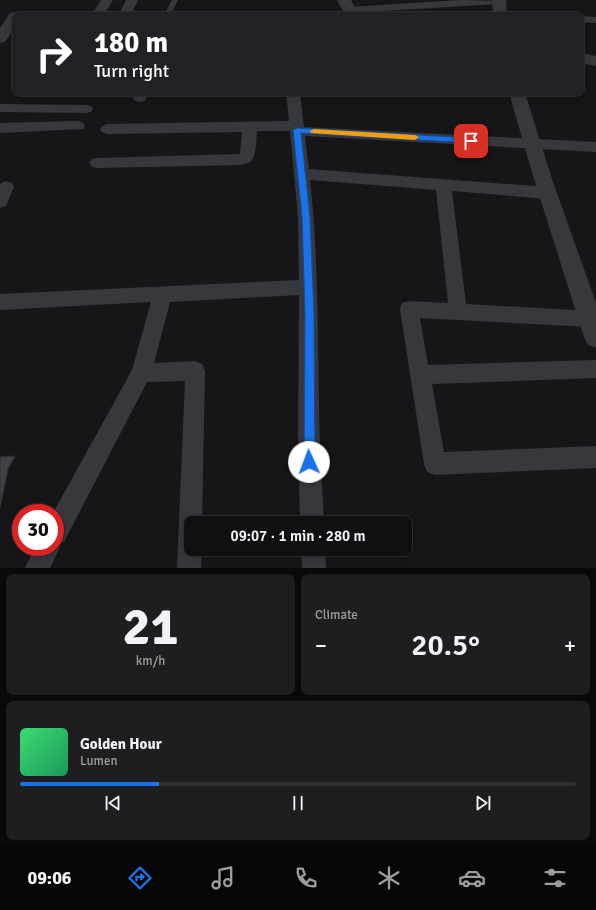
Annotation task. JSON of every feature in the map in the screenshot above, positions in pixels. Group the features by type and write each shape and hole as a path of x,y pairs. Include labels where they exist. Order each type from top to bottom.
{"street":[{"path":"100,12 107,0"},
{"path":"126,12 132,0"},
{"path":"348,8 499,8"},
{"path":"584,19 596,20"},
{"path":"4,36 12,21"},
{"path":"584,59 596,61"},
{"path":"293,96 306,217 309,447 312,516"},
{"path":"518,96 548,193 593,328 458,312 409,309 435,464 596,457"},
{"path":"0,108 86,109"},
{"path":"0,128 78,126"},
{"path":"97,163 240,160 246,158 248,154 250,126"},
{"path":"107,129 250,126 596,147"},
{"path":"302,174 548,193"},
{"path":"443,185 458,312"},
{"path":"0,202 6,187"},
{"path":"0,302 308,287"},
{"path":"64,516 140,373 163,294"},
{"path":"420,375 596,369"},
{"path":"140,373 195,371 189,568"},
{"path":"37,568 43,556"},
{"path":"313,556 314,568"}],"lane":[{"path":"169,12 175,0"}],"building":[{"path":"15,456 8,469 0,508 0,457"}],"slow traffic":[{"path":"314,131 415,137"}],"route":[{"path":"309,462 310,314 306,217 297,130 471,141"}]}
